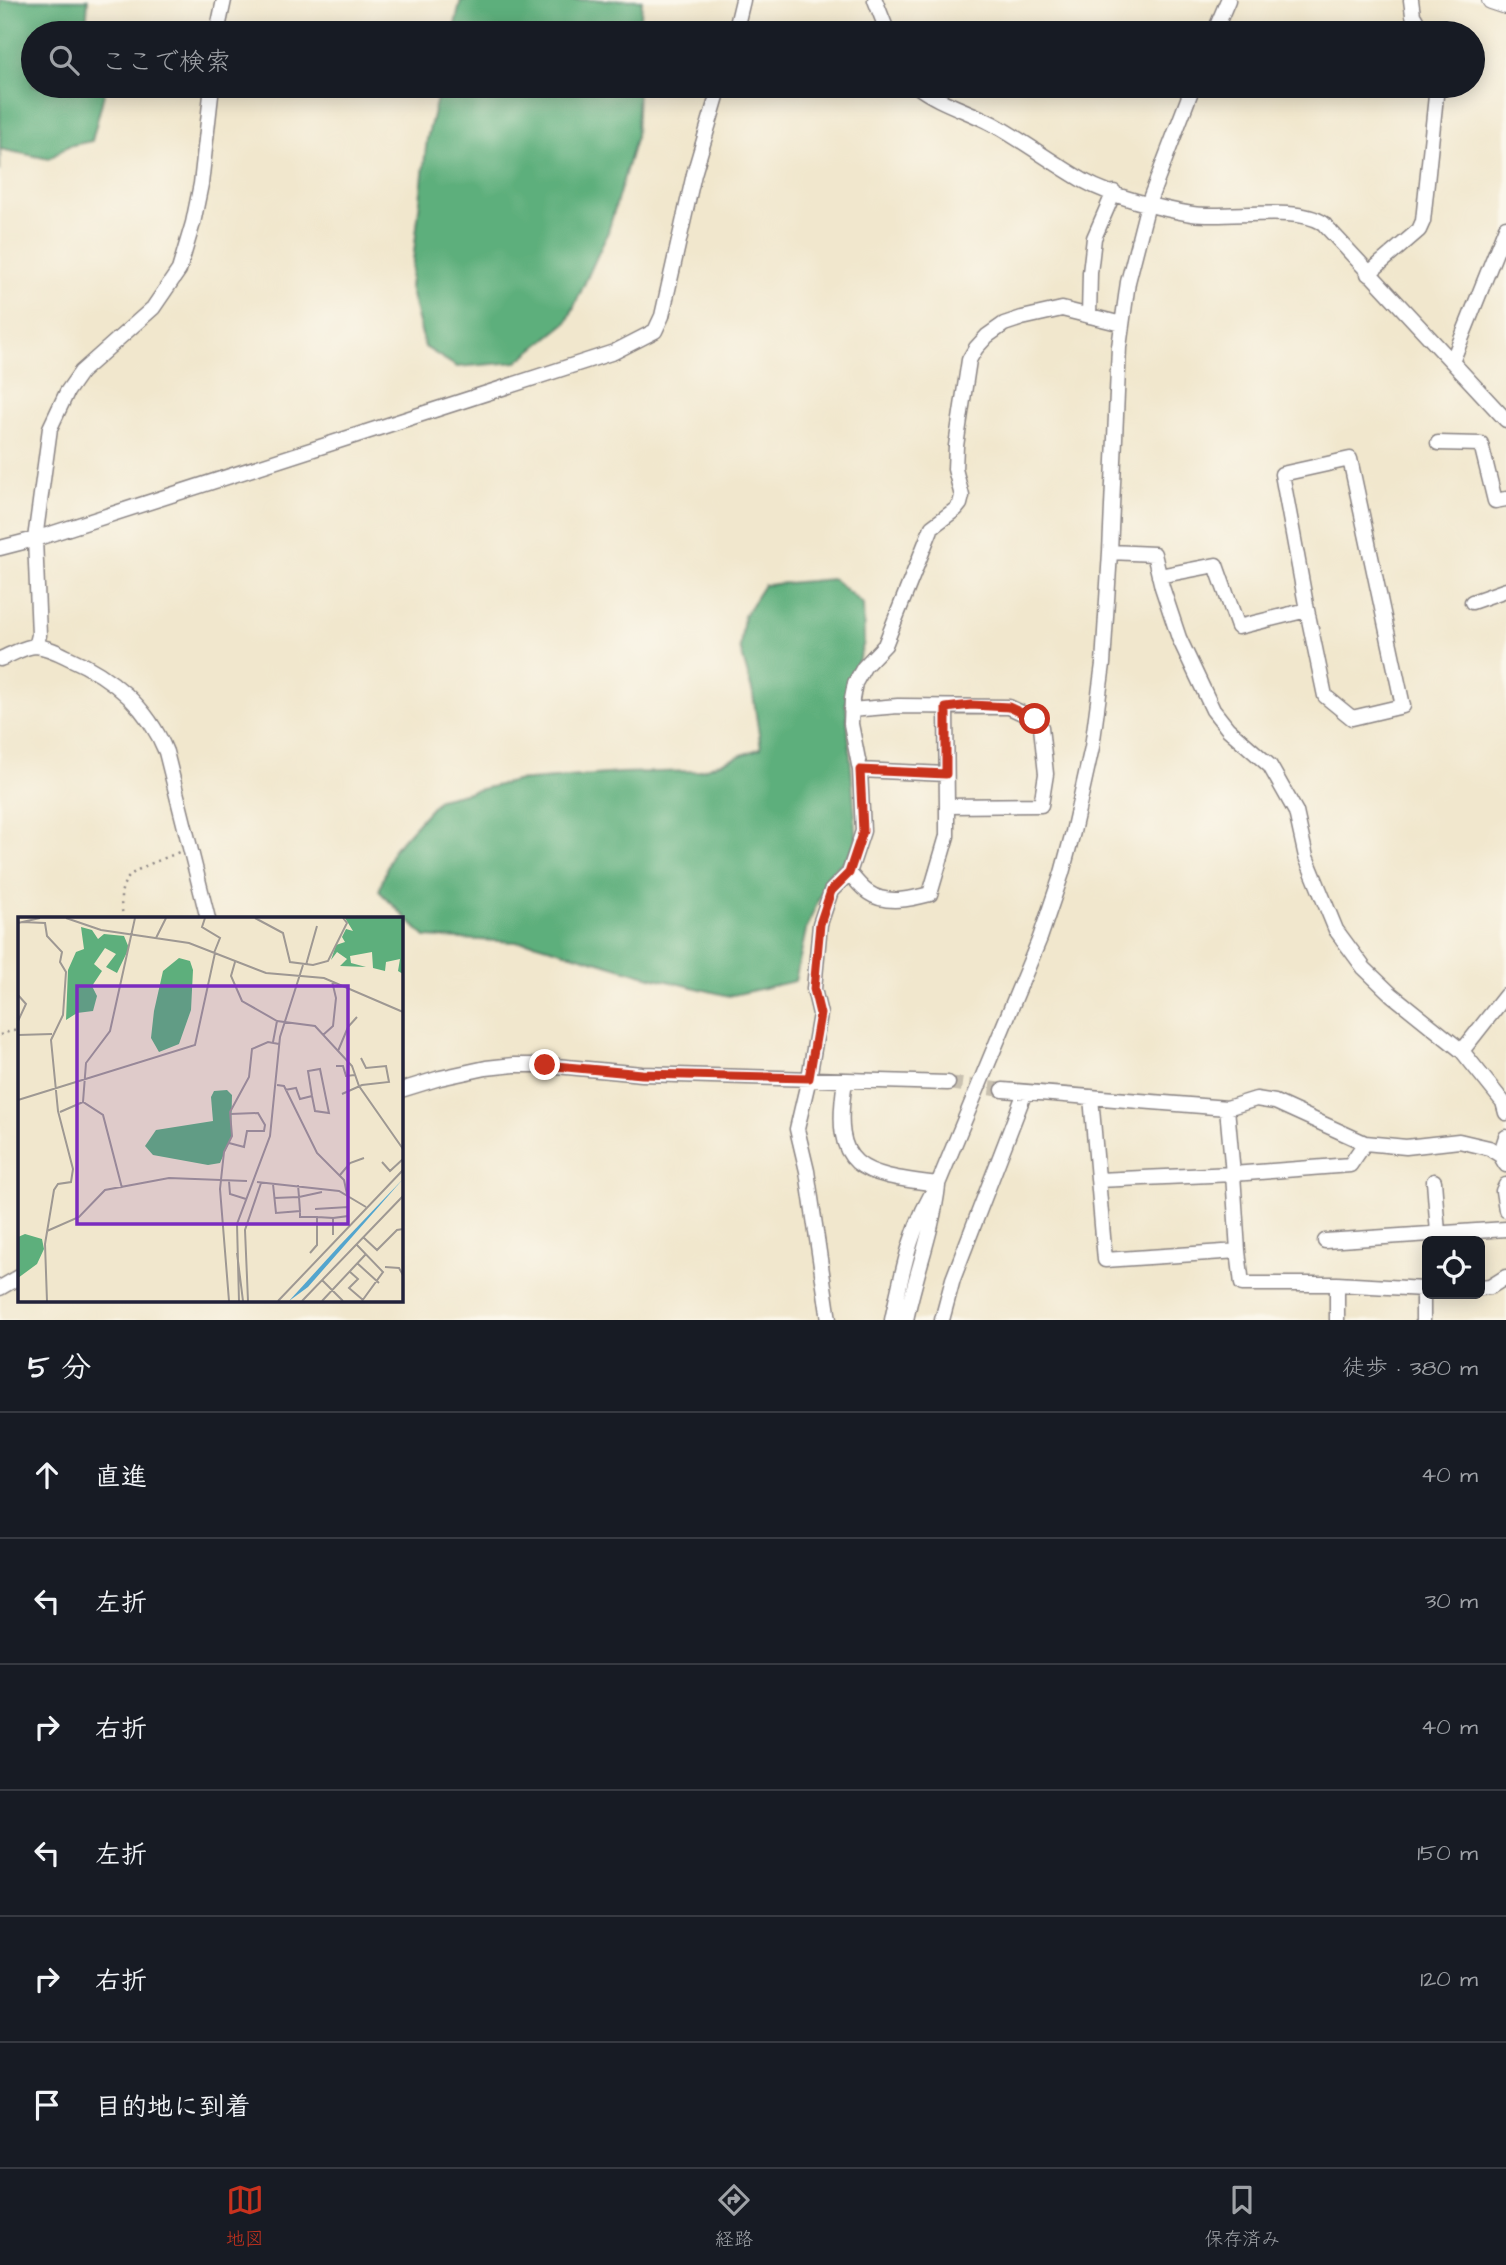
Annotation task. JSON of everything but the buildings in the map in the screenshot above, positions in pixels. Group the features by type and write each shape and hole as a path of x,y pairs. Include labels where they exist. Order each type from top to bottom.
{"main road":[{"path":"1491,0 1506,5"}],"street":[{"path":"219,21 223,0"},
{"path":"738,21 743,0"},
{"path":"875,0 883,21"},
{"path":"1219,21 1228,0"},
{"path":"1411,0 1416,21"},
{"path":"0,659 33,646 39,635 35,539 50,428 56,412 81,372 153,308 178,270 193,223 201,184 211,98"},
{"path":"0,548 614,352 655,331 662,316 694,174 716,98"},
{"path":"936,98 996,126 1086,182 1148,204 1193,214 1312,216 1323,223 1506,420"},
{"path":"892,1320 924,1204 938,1184 1040,938 1065,863 1083,791 1098,704 1110,552 1119,347 1128,282 1148,204 1188,98"},
{"path":"1368,274 1419,230 1423,221 1436,98"},
{"path":"1089,316 1094,238 1114,192"},
{"path":"1451,362 1506,227"},
{"path":"829,1320 807,1171 797,1129 820,1014 814,989 820,924 831,891 849,873 863,831 860,770 851,724 855,684 864,667 884,645 933,527 960,504 961,496 955,469 956,446 969,360 975,348 1004,324 1062,309 1122,324"},
{"path":"1438,443 1481,444 1495,501 1506,499"},
{"path":"1350,459 1403,706 1352,718 1325,696 1307,610 1282,474 1350,459"},
{"path":"1110,552 1154,554 1179,638 1213,710 1228,729 1269,766 1296,812 1306,857 1336,930 1364,968 1391,994 1462,1051 1503,1102 1506,1113"},
{"path":"1159,576 1216,565 1238,627 1307,610"},
{"path":"1472,602 1501,587"},
{"path":"33,646 47,648 96,671 119,688 147,717 160,737 207,917"},
{"path":"851,710 971,705 1009,707 1035,719 1041,727 1046,774 1041,805 947,806"},
{"path":"849,873 870,894 906,900 930,894 947,836 946,708"},
{"path":"860,770 946,774"},
{"path":"1462,1051 1506,995"},
{"path":"402,1090 451,1075 514,1065 545,1065 642,1074 948,1083"},
{"path":"845,1081 841,1126 844,1143 852,1157 866,1170 889,1178 938,1184"},
{"path":"1003,1090 1227,1108 1256,1099 1275,1102 1365,1143 1406,1147 1459,1141 1489,1148 1503,1160"},
{"path":"942,1320 953,1279 1025,1092"},
{"path":"1091,1097 1105,1260 1238,1251"},
{"path":"1227,1108 1242,1284 1337,1284 1422,1289"},
{"path":"1503,1160 1506,1137"},
{"path":"1098,1180 1350,1165 1365,1143"},
{"path":"1434,1181 1438,1233"},
{"path":"906,1320 914,1282 935,1216 938,1184"},
{"path":"1506,1185 1503,1191 1506,1210"},
{"path":"1325,1241 1506,1229"},
{"path":"0,1288 18,1278"},
{"path":"1485,1288 1506,1278"},
{"path":"1337,1284 1337,1320"},
{"path":"1423,1320 1424,1299"}],"path":[{"path":"124,917 119,896 122,884 129,876 189,848"},
{"path":"0,1035 18,1028"}],"green space":[{"path":"0,0 88,0 86,21 21,21 21,98 103,98 92,141 68,146 49,159 0,149"},
{"path":"461,0 642,0 641,21 456,21"},
{"path":"437,98 638,98 636,136 608,232 567,322 517,362 457,367 425,347 410,287 427,139"},
{"path":"833,579 863,604 864,642 846,703 857,842 844,861 829,874 806,930 795,981 729,996 643,975 534,943 425,937 379,891 393,850 439,799 516,781 620,773 698,771 761,748 753,694 740,647 744,616 764,585"}],"tunnel":[{"path":"948,1083 1003,1090"}],"route":[{"path":"545,1065 642,1074 809,1078 820,1014 814,989 820,924 831,891 849,873 863,831 860,770 946,774 946,708 971,705 1009,707 1035,719"}]}
